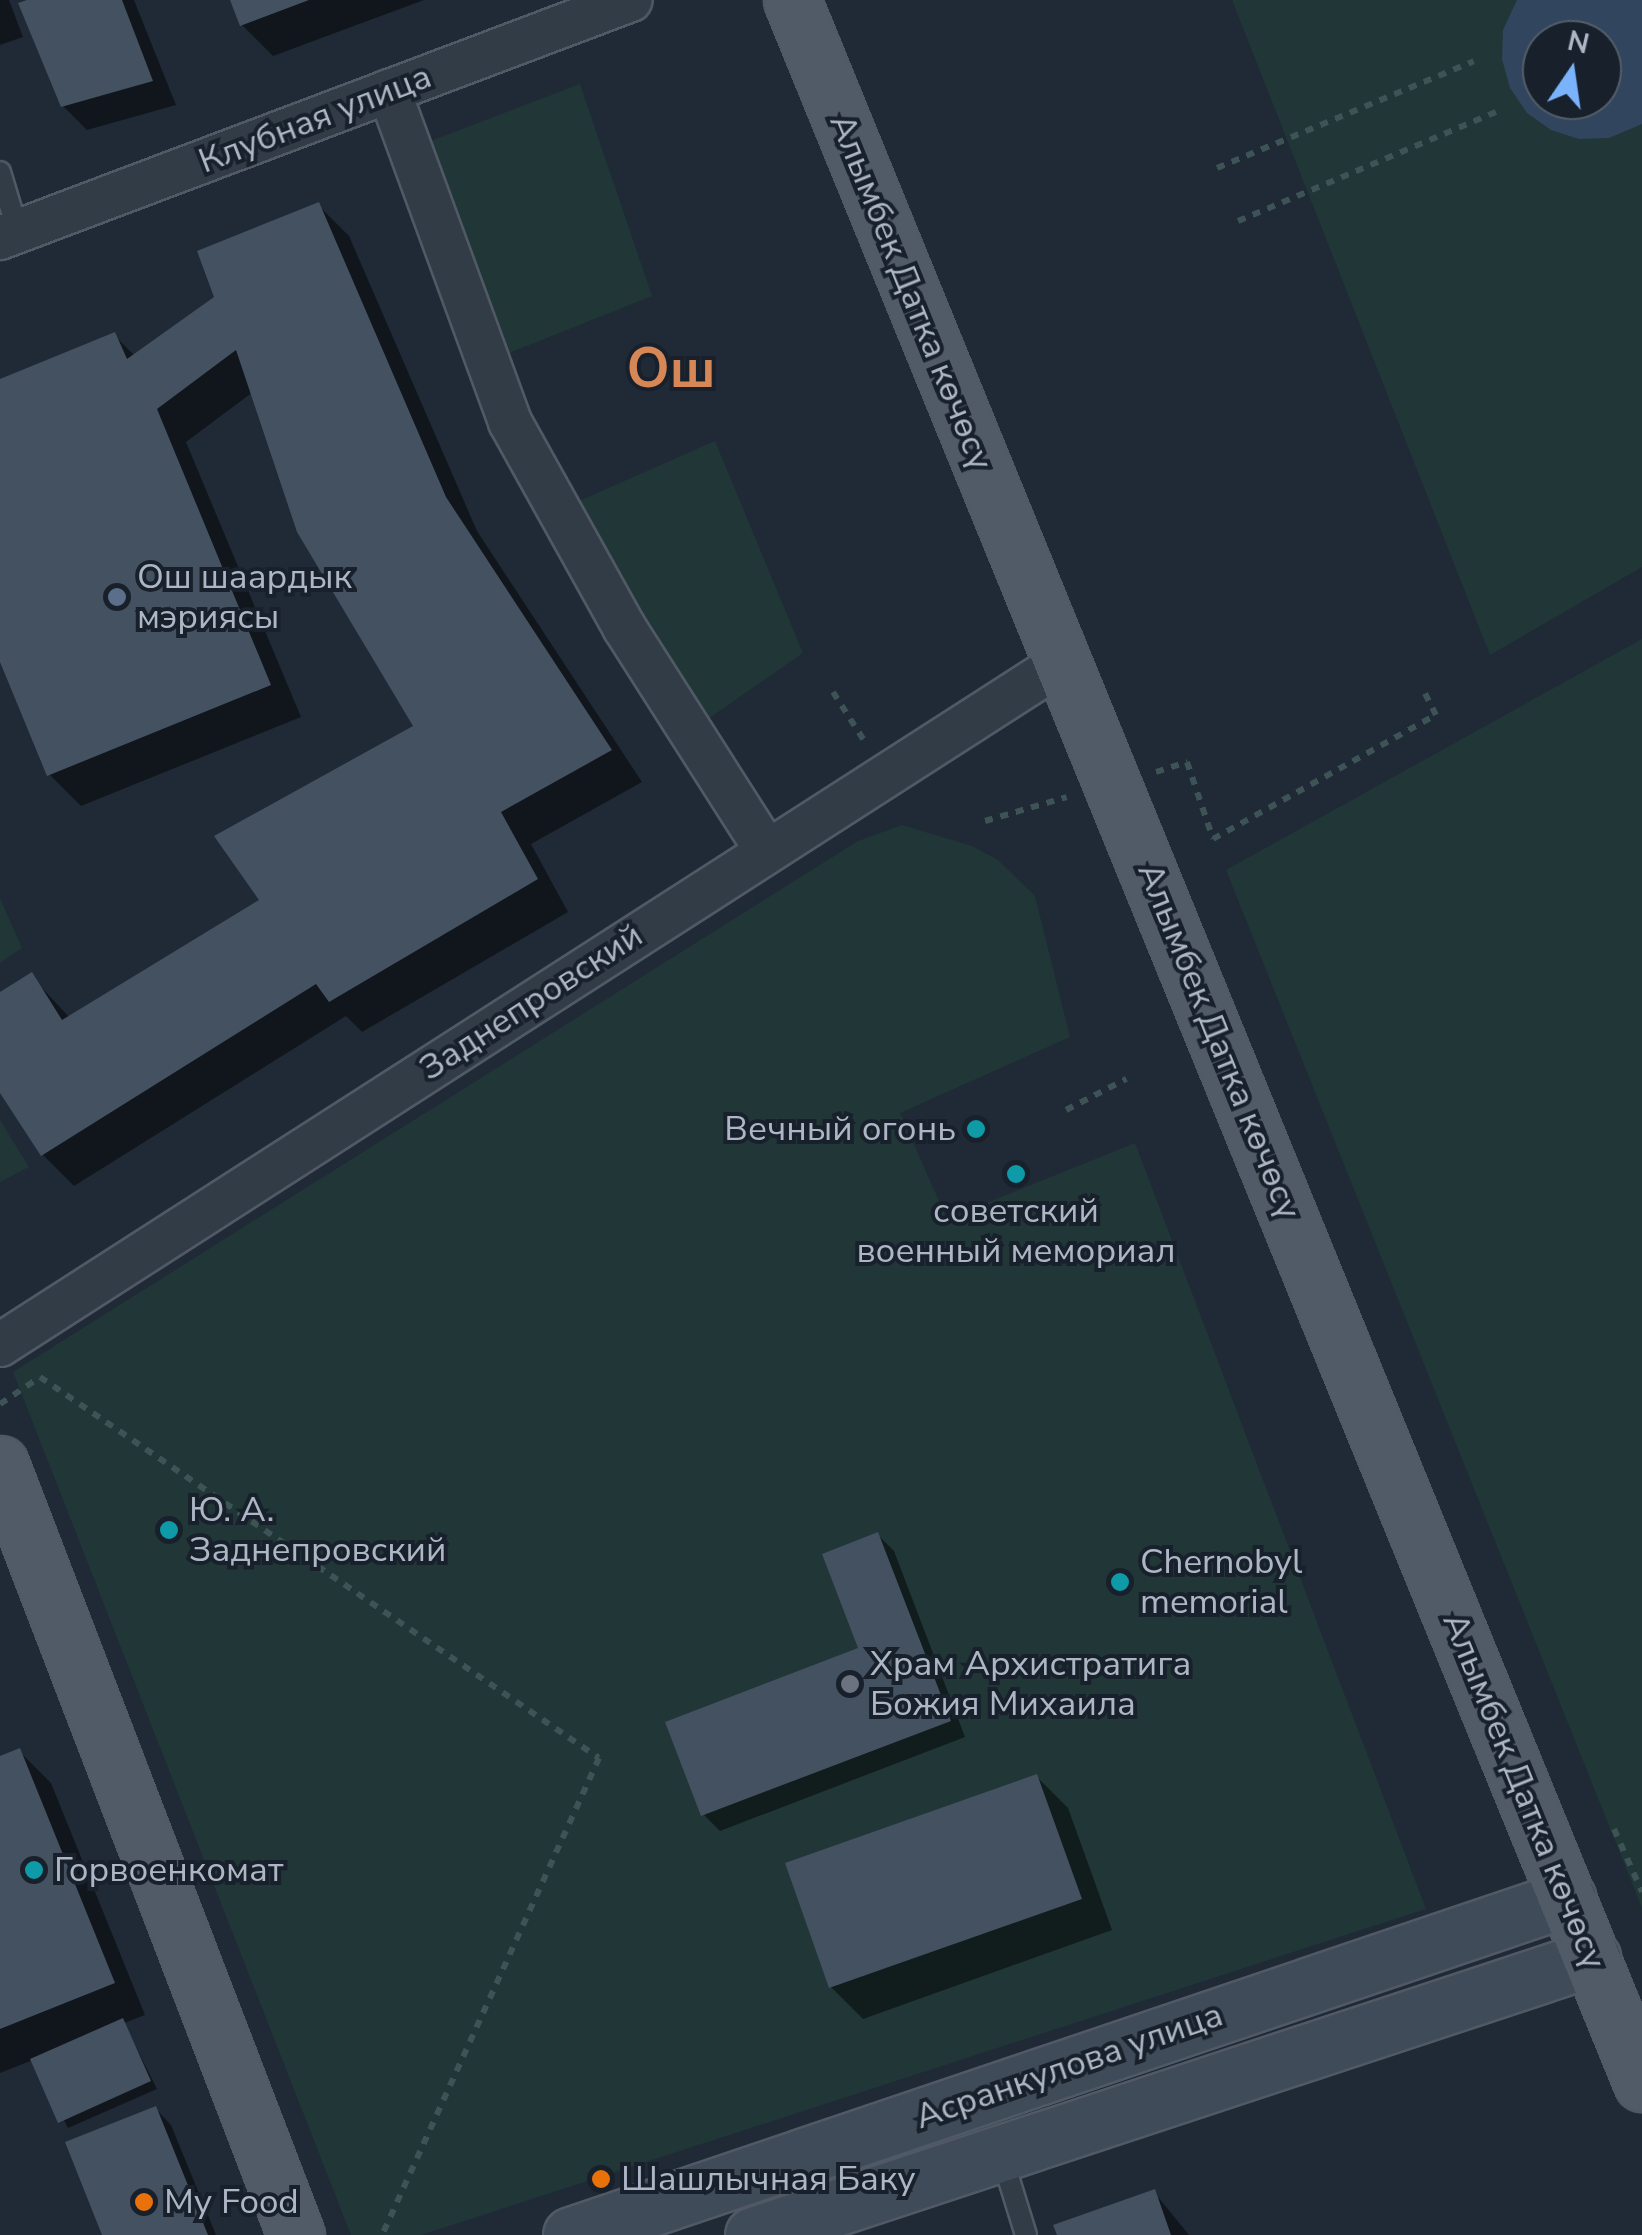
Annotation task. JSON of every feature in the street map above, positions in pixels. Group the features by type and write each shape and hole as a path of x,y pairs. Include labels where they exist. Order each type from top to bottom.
{"main road":[{"name":"Алымбек Датка көчөсү","path":"792,0 1642,2083"},
{"path":"0,1464 296,2235"},
{"name":"Асранкулова улица","path":"570,2235 1568,1898"},
{"name":"Асранкулова улица","path":"753,2235 1002,2157 1592,1958"}],"street":[{"name":"Клубная улица","path":"9,235 631,0"},
{"path":"389,91 510,422 624,626 766,850"},
{"name":"Заднепровский","path":"0,1345 884,773 1063,662"}],"lane":[{"path":"0,172 9,235"},
{"path":"1002,2157 1026,2235"}],"path":[{"path":"1217,168 1474,61"},
{"path":"1238,221 1496,112"},
{"path":"1213,839 1436,715 1423,688"},
{"path":"833,692 884,773"},
{"path":"1066,1110 1126,1078"},
{"path":"0,1404 40,1377 599,1758 382,2235"},
{"path":"1614,1829 1642,1892"}],"green space":[{"path":"1232,0 1642,0 1642,567 1490,655"},
{"path":"580,84 652,296 492,360 412,148"},
{"path":"715,441 803,653 695,728 563,508"},
{"path":"1642,639 1642,1908 1226,870"},
{"path":"902,825 972,846 998,860 1035,896 1070,1037 900,1113 947,1219 1135,1143 1426,1909 421,2235 351,2235 13,1372 858,841"},
{"path":"0,898 22,948 0,963"},
{"path":"0,1120 29,1167 0,1182"}],"water":[{"path":"1517,0 1642,0 1642,124 1609,138 1579,139 1551,130 1537,120 1622,120 1622,20 1522,20 1522,106 1510,88 1502,59 1503,30"}],"building":[{"path":"122,0 153,81 61,107 18,3"},
{"path":"230,0 309,0 240,26"},
{"name":"Ош шаардык мэриясы","path":"319,202 446,497 612,750 501,812 538,879 329,1002 316,984 41,1156 0,1093 0,992 32,972 62,1020 259,900 214,836 413,726 297,532 236,350 157,409 271,685 47,776 0,662 0,379 115,332 127,359 214,297 197,251"},
{"name":"Храм Архистратига Божия Михаила","path":"878,1532 951,1721 701,1816 665,1722 858,1648 822,1554"},
{"name":"Горвоенкомат","path":"20,1748 115,1983 0,2029 0,1756"},
{"path":"1037,1774 1082,1899 829,1988 785,1863"},
{"path":"123,2018 151,2081 58,2123 30,2059"},
{"path":"156,2106 208,2235 102,2235 65,2142"},
{"path":"1155,2189 1171,2235 1057,2235 1053,2225"}],"place":[{"name":"Ош шаардык мэриясы","path":"117,597"},
{"name":"Вечный огонь","path":"976,1129"},
{"name":"советский военный мемориал","path":"1016,1174"},
{"name":"Ю. А. Заднепровский","path":"169,1530"},
{"name":"Chernobyl memorial","path":"1120,1582"},
{"name":"Храм Архистратига Божия Михаила","path":"850,1684"},
{"name":"Горвоенкомат","path":"34,1870"},
{"name":"Шашлычная Баку","path":"601,2179"},
{"name":"My Food","path":"144,2202"}],"district":[{"name":"Ош","path":"671,369"}]}
